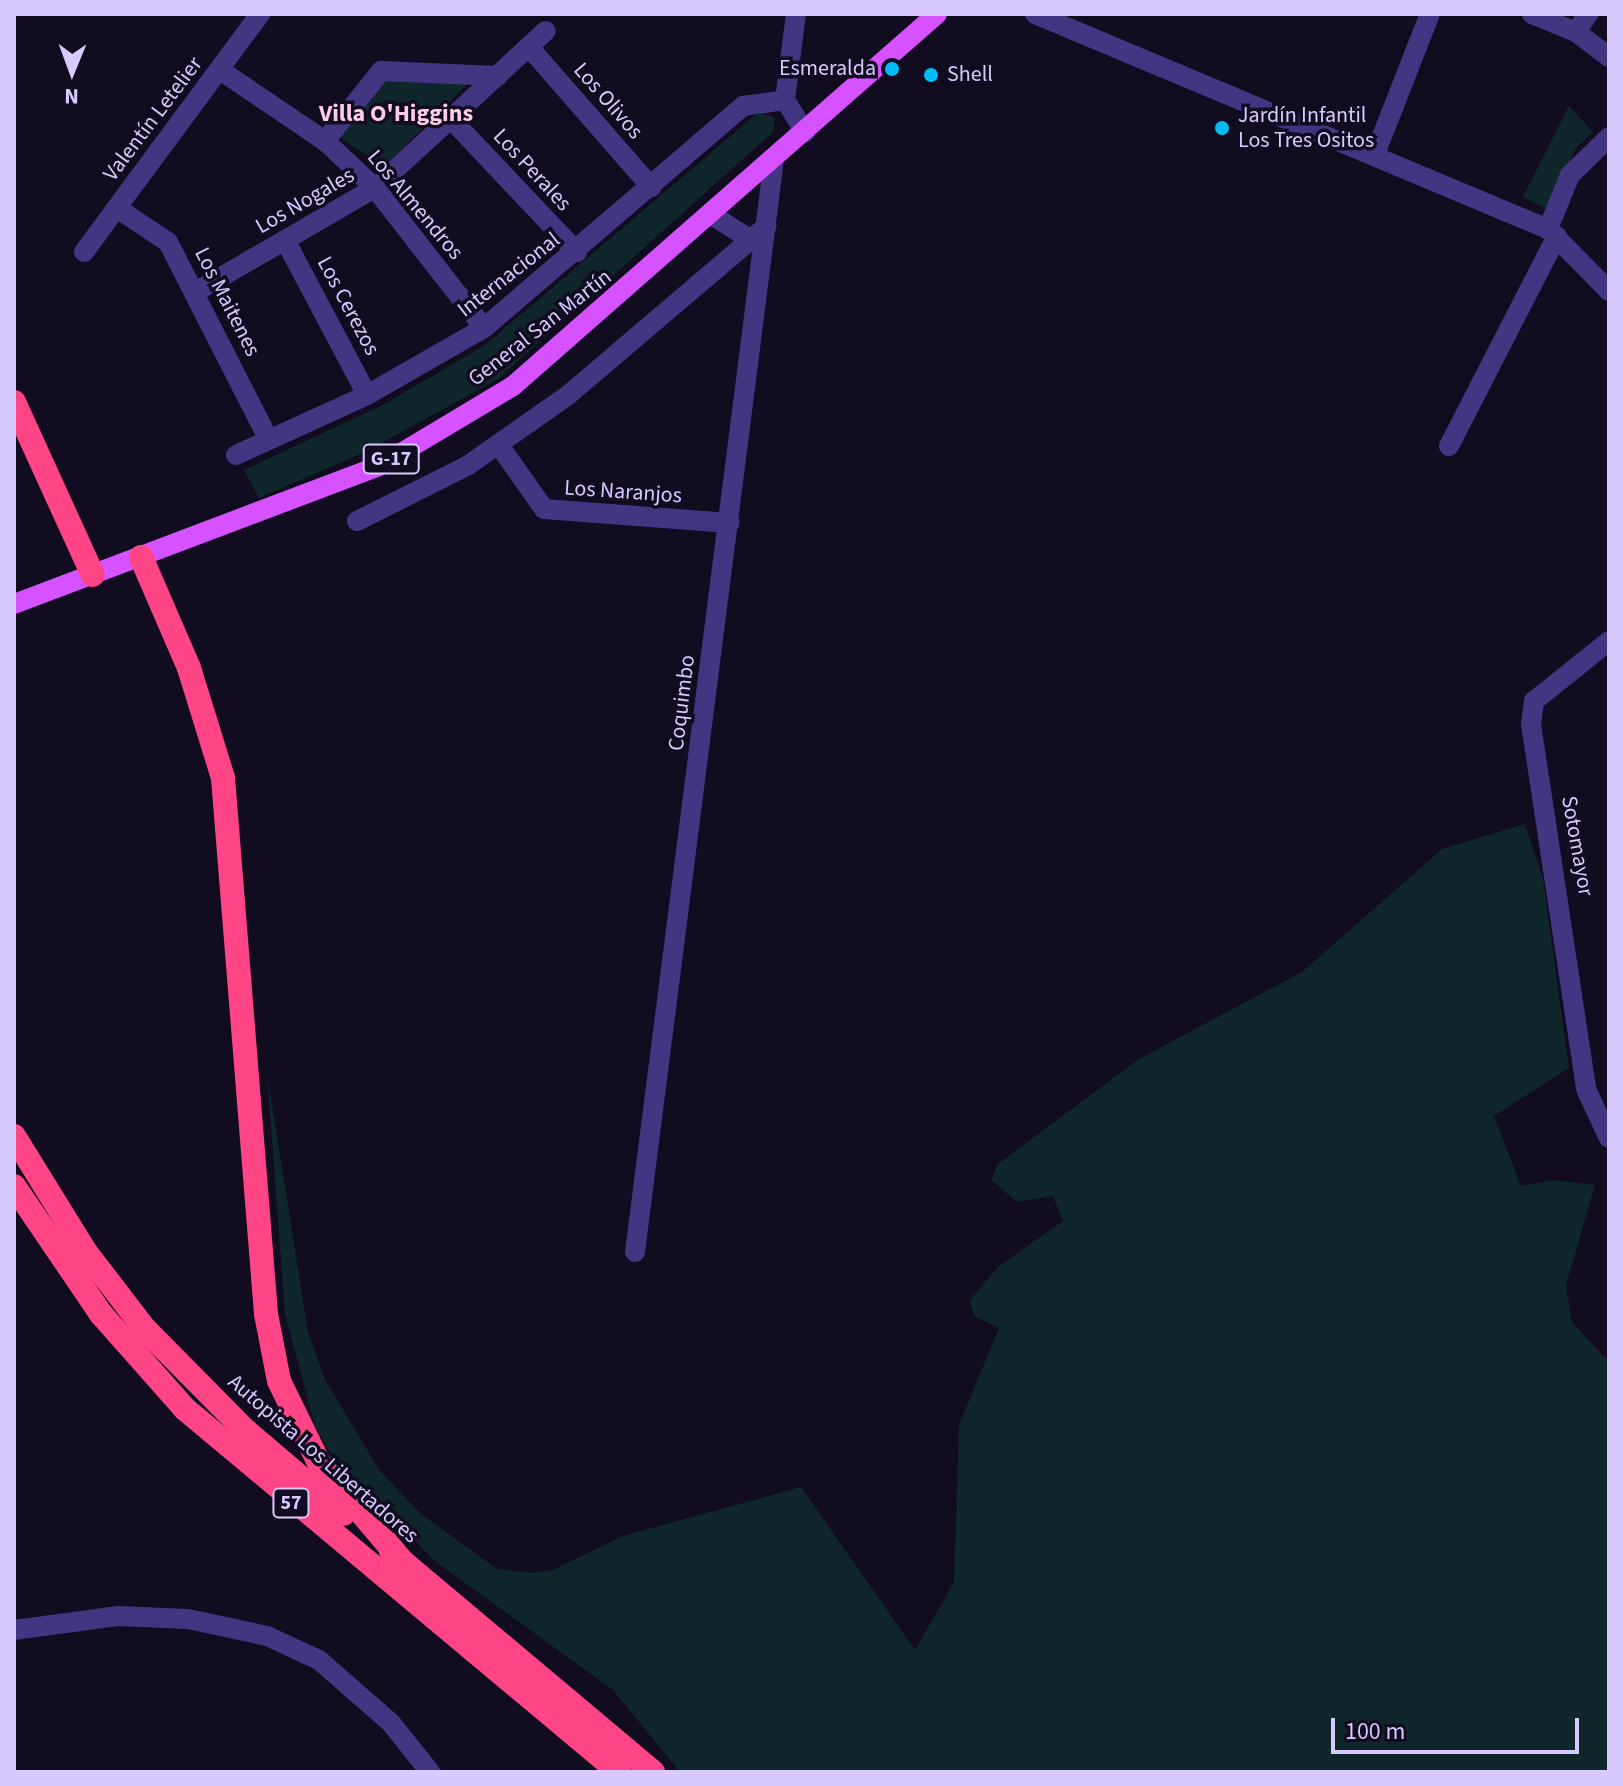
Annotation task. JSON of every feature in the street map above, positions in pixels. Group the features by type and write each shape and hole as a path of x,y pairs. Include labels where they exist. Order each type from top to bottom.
{"highway":[{"path":"14,402 93,575"},
{"path":"141,557 189,668 223,778 266,1314 279,1381 319,1463 403,1562"},
{"name":"Autopista Los Libertadores","path":"14,1136 85,1251 174,1361 246,1431 653,1772"},
{"name":"57","path":"14,1186 101,1314 185,1409 619,1772"}],"main road":[{"name":"General San Martín","path":"14,604 381,465 440,432 524,378 937,14"}],"street":[{"name":"Valentín Letelier","path":"84,252 260,14"},
{"path":"796,14 785,100 805,132"},
{"path":"1035,14 1375,154 1552,232 1609,291"},
{"path":"1375,154 1430,14"},
{"path":"1532,14 1576,32 1609,57"},
{"path":"1576,32 1588,14"},
{"name":"Los Nogales","path":"197,291 375,188 546,31"},
{"name":"Los Olivos","path":"529,47 651,187"},
{"name":"Los Almendros","path":"220,70 325,141 375,188 484,328"},
{"name":"Los Nogales","path":"325,141 381,71 498,76"},
{"name":"Internacional","path":"236,455 367,395 484,328 577,252 743,106 785,100"},
{"name":"Los Perales","path":"452,120 577,252"},
{"path":"1449,446 1552,232 1570,175 1609,137"},
{"name":"Coquimbo","path":"635,1252 774,159"},
{"name":"Los Maitenes","path":"117,208 168,242 197,291 269,440"},
{"path":"712,215 751,240"},
{"path":"357,521 499,445 567,396 767,226"},
{"name":"Los Cerezos","path":"285,240 367,395"},
{"name":"Los Naranjos","path":"499,445 544,509 729,523"},
{"name":"Sotomayor","path":"1609,641 1534,701 1531,724 1586,1089 1609,1138"},
{"path":"14,1630 117,1616 188,1619 267,1636 319,1660 391,1723 430,1772"}],"green space":[{"path":"382,79 470,82 383,167 341,138"},
{"path":"1569,106 1593,132 1576,148 1546,209 1523,197"},
{"path":"759,112 775,118 773,132 498,379 365,452 259,498 244,470 383,405 485,345"},
{"path":"1525,824 1543,879 1569,1068 1494,1116 1521,1186 1552,1180 1595,1185 1566,1285 1572,1322 1609,1362 1609,1772 680,1772 613,1690 436,1562 333,1457 315,1426 285,1314 267,1073 308,1332 325,1380 380,1471 421,1514 497,1569 531,1573 553,1570 623,1536 801,1487 915,1650 954,1582 959,1425 999,1328 974,1316 970,1300 999,1266 1063,1221 1053,1196 1017,1202 991,1180 998,1164 1139,1059 1302,972 1442,849"}],"place":[{"name":"Esmeralda","path":"892,69"},
{"name":"Shell","path":"931,75"},
{"name":"Jardín Infantil Los Tres Ositos","path":"1222,128"}],"district":[{"name":"Villa O'Higgins","path":"396,114"}]}
